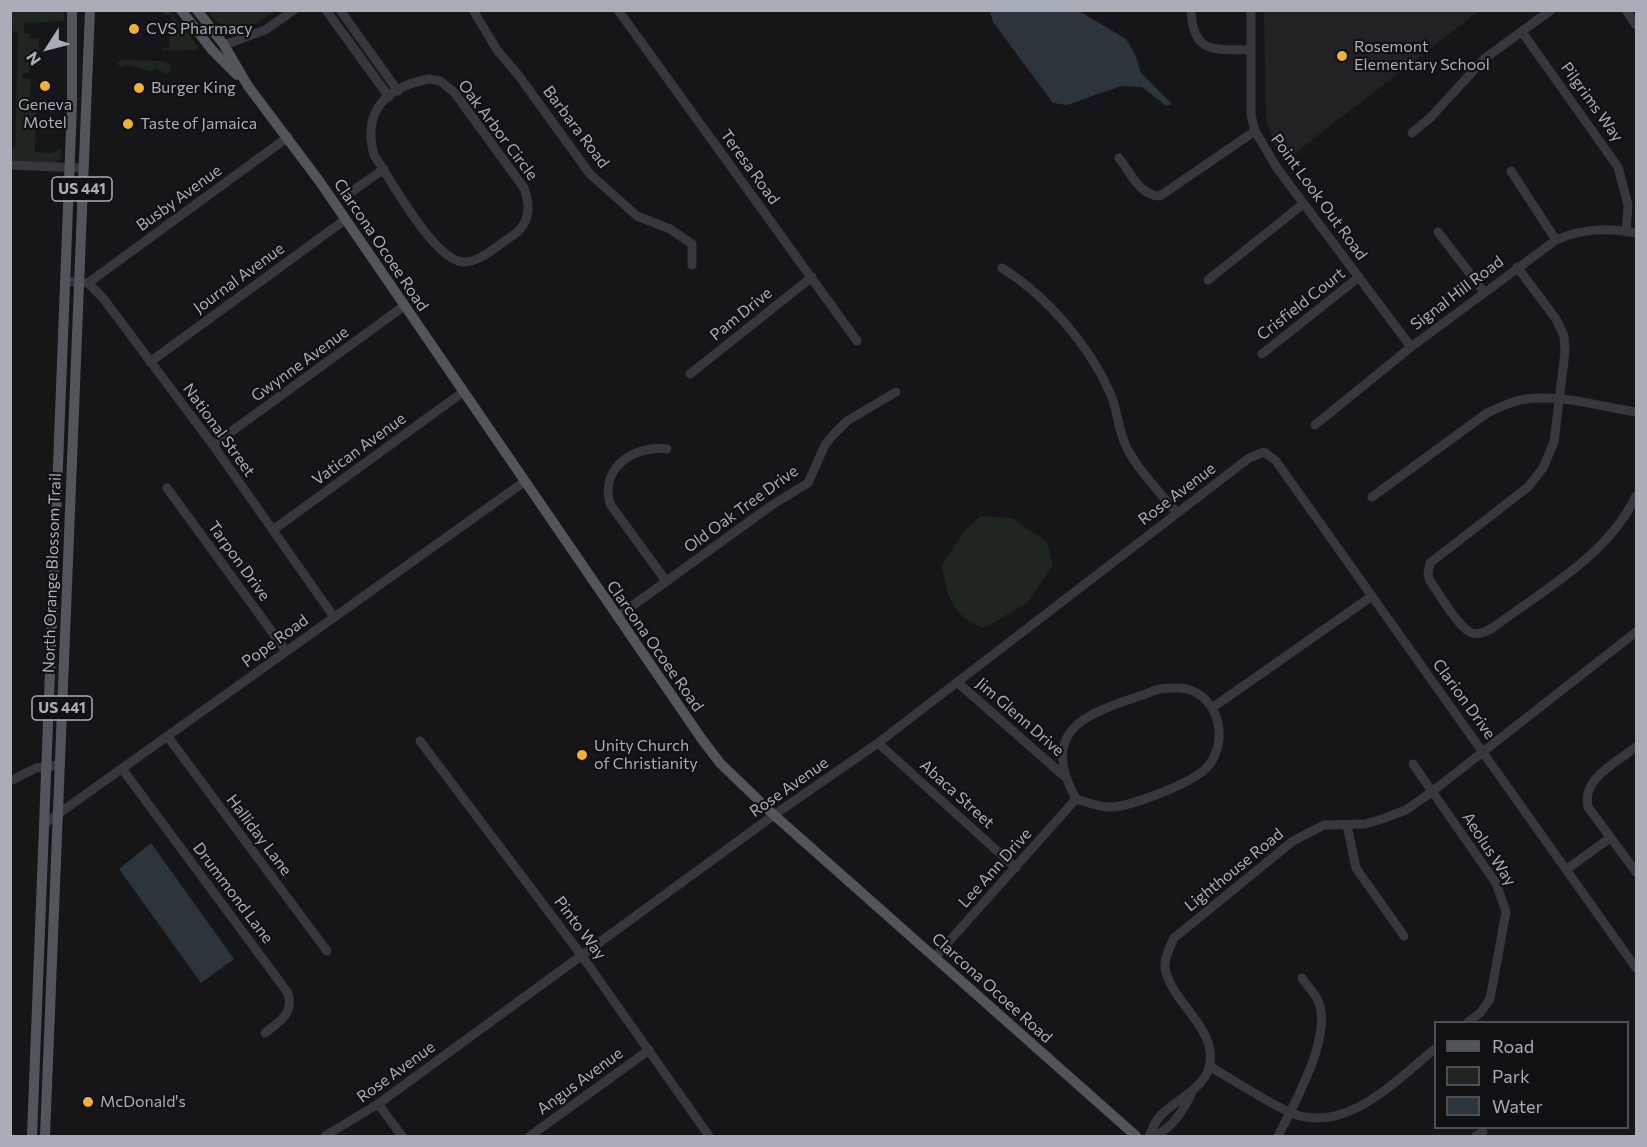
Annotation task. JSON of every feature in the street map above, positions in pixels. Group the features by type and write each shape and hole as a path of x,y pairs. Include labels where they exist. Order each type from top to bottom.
{"main road":[{"name":"North Orange Blossom Trail","path":"32,1137 69,168 72,10"},
{"name":"North Orange Blossom Trail","path":"45,1137 69,520 83,282 83,168 90,10"},
{"path":"181,10 212,39 224,45"},
{"name":"Clarcona Ocoee Road","path":"181,10 212,50 248,86 288,137 617,617 720,763 774,815 1136,1137"},
{"name":"Clarcona Ocoee Road","path":"197,10 224,45 248,86"}],"street":[{"path":"224,45 265,30 294,10"},
{"path":"326,10 389,97"},
{"path":"340,10 398,91"},
{"name":"Barbara Road","path":"473,10 497,50 519,76 590,174 637,216 670,230 692,244 692,265"},
{"name":"Teresa Road","path":"618,10 856,341"},
{"path":"1191,10 1194,35 1202,45 1211,49 1251,50"},
{"name":"Point Look Out Road","path":"1251,10 1251,115 1255,131 1271,160 1411,347"},
{"path":"1412,133 1431,117 1484,59 1551,10"},
{"path":"1626,10 1636,25"},
{"name":"Pilgrims Way","path":"1522,32 1618,167 1628,205 1626,232"},
{"name":"Oak Arbor Circle","path":"429,79 440,81 454,92 524,188 529,200 528,219 518,232 480,258 462,262 450,259 433,244 374,155 369,138 370,120 377,108 398,91 429,79"},
{"path":"1119,158 1142,189 1152,196 1160,196 1255,131"},
{"name":"Busby Avenue","path":"83,282 288,137"},
{"path":"10,165 83,168"},
{"path":"351,192 384,169"},
{"path":"1511,171 1556,240"},
{"path":"1208,280 1303,204"},
{"name":"Journal Avenue","path":"150,362 346,219"},
{"name":"Signal Hill Road","path":"1314,425 1411,347 1556,240 1574,232 1601,229 1636,233"},
{"path":"1438,232 1484,292"},
{"path":"1517,267 1556,319 1564,336 1561,400 1554,442 1543,468 1507,505 1430,563 1428,573 1430,582 1464,629 1472,633 1482,633 1494,627 1603,545 1628,512 1636,496"},
{"path":"1002,268 1031,288 1074,334 1112,397 1119,428 1132,458 1177,513"},
{"name":"Pam Drive","path":"690,374 812,277"},
{"name":"Crisfield Court","path":"1262,354 1359,277"},
{"path":"65,280 83,282"},
{"name":"National Street","path":"83,282 103,298 213,445 334,617"},
{"name":"Gwynne Avenue","path":"213,445 404,306"},
{"name":"Vatican Avenue","path":"273,530 463,392"},
{"name":"Old Oak Tree Drive","path":"617,617 772,505 808,483 832,435 847,421 896,392"},
{"path":"1372,496 1487,413 1527,398 1561,400 1636,412"},
{"path":"666,581 610,504 606,489 610,475 634,453 651,447 667,449"},
{"name":"Rose Avenue","path":"326,1137 378,1104 774,815 878,743 1249,458 1263,452"},
{"name":"Clarion Drive","path":"1263,452 1276,461 1636,968"},
{"name":"Pope Road","path":"44,824 123,770 524,482"},
{"name":"Tarpon Drive","path":"167,488 286,651"},
{"path":"56,516 69,520"},
{"path":"1212,708 1372,596"},
{"name":"Lighthouse Road","path":"1209,1066 1209,1049 1203,1032 1174,988 1165,968 1167,954 1174,938 1293,841 1324,825 1347,825 1382,819 1406,810 1636,632"},
{"name":"Jim Glenn Drive","path":"957,682 1063,775"},
{"path":"1159,689 1186,689 1200,695 1212,708 1221,739 1216,754 1207,767 1193,779 1127,804 1108,807 1076,799 1063,775 1062,754 1067,736 1078,723 1090,715 1159,689"},
{"name":"Halliday Lane","path":"168,737 327,951"},
{"name":"Pinto Way","path":"420,741 582,956 709,1137"},
{"name":"Abaca Street","path":"878,743 1016,868"},
{"path":"1636,747 1589,785 1585,795 1588,807 1636,872"},
{"name":"Aeolus Way","path":"1413,764 1496,883 1506,912 1490,999 1470,1021"},
{"path":"10,781 24,773 46,766 60,765"},
{"name":"Drummond Lane","path":"123,770 288,993 291,1003 289,1012 265,1033"},
{"name":"Lee Ann Drive","path":"935,957 1076,799"},
{"path":"1347,825 1356,868 1404,936"},
{"path":"1567,869 1610,838"},
{"path":"1278,1137 1320,1043 1322,1017 1318,1001 1302,978"},
{"name":"Angus Avenue","path":"530,1137 649,1050"},
{"path":"1156,1137 1182,1113 1194,1088 1209,1066 1290,1112 1324,1118 1346,1113 1366,1103 1434,1050"},
{"path":"1149,1137 1158,1118 1194,1088"},
{"path":"378,1104 402,1137"}],"shaded area":[{"name":"Rosemont Elementary School","path":"1264,10 1479,11 1285,161 1275,146 1266,120"}],"green space":[{"path":"16,11 64,11 64,21 24,23 24,33 30,34 30,38 39,38 39,65 30,65 29,73 22,73 22,78 31,79 30,99 36,100 35,152 51,153 61,148 61,159 54,163 11,162 11,148 15,148 18,32 11,31 10,14"},
{"path":"164,11 170,11 198,47 196,50 163,51 163,48 169,47 171,15 164,15"},
{"path":"207,11 276,11 242,32 229,35"},
{"path":"121,60 163,61 169,64 171,70 168,74 154,68 152,71 125,65 123,68 117,64"},
{"path":"981,516 1011,518 1047,542 1053,565 1027,603 984,628 965,618 953,604 946,586 942,565 966,529"}],"water":[{"path":"990,11 1079,11 1126,39 1136,56 1141,73 1172,104 1166,106 1142,87 1121,86 1067,105 1053,103 993,22"},
{"path":"151,843 234,959 201,983 119,869"}],"place":[{"name":"CVS Pharmacy","path":"134,29"},
{"name":"Rosemont Elementary School","path":"1342,56"},
{"name":"Geneva Motel","path":"45,86"},
{"name":"Burger King","path":"139,88"},
{"name":"Taste of Jamaica","path":"128,124"},
{"name":"Unity Church of Christianity","path":"582,755"},
{"name":"McDonald's","path":"88,1102"}]}
